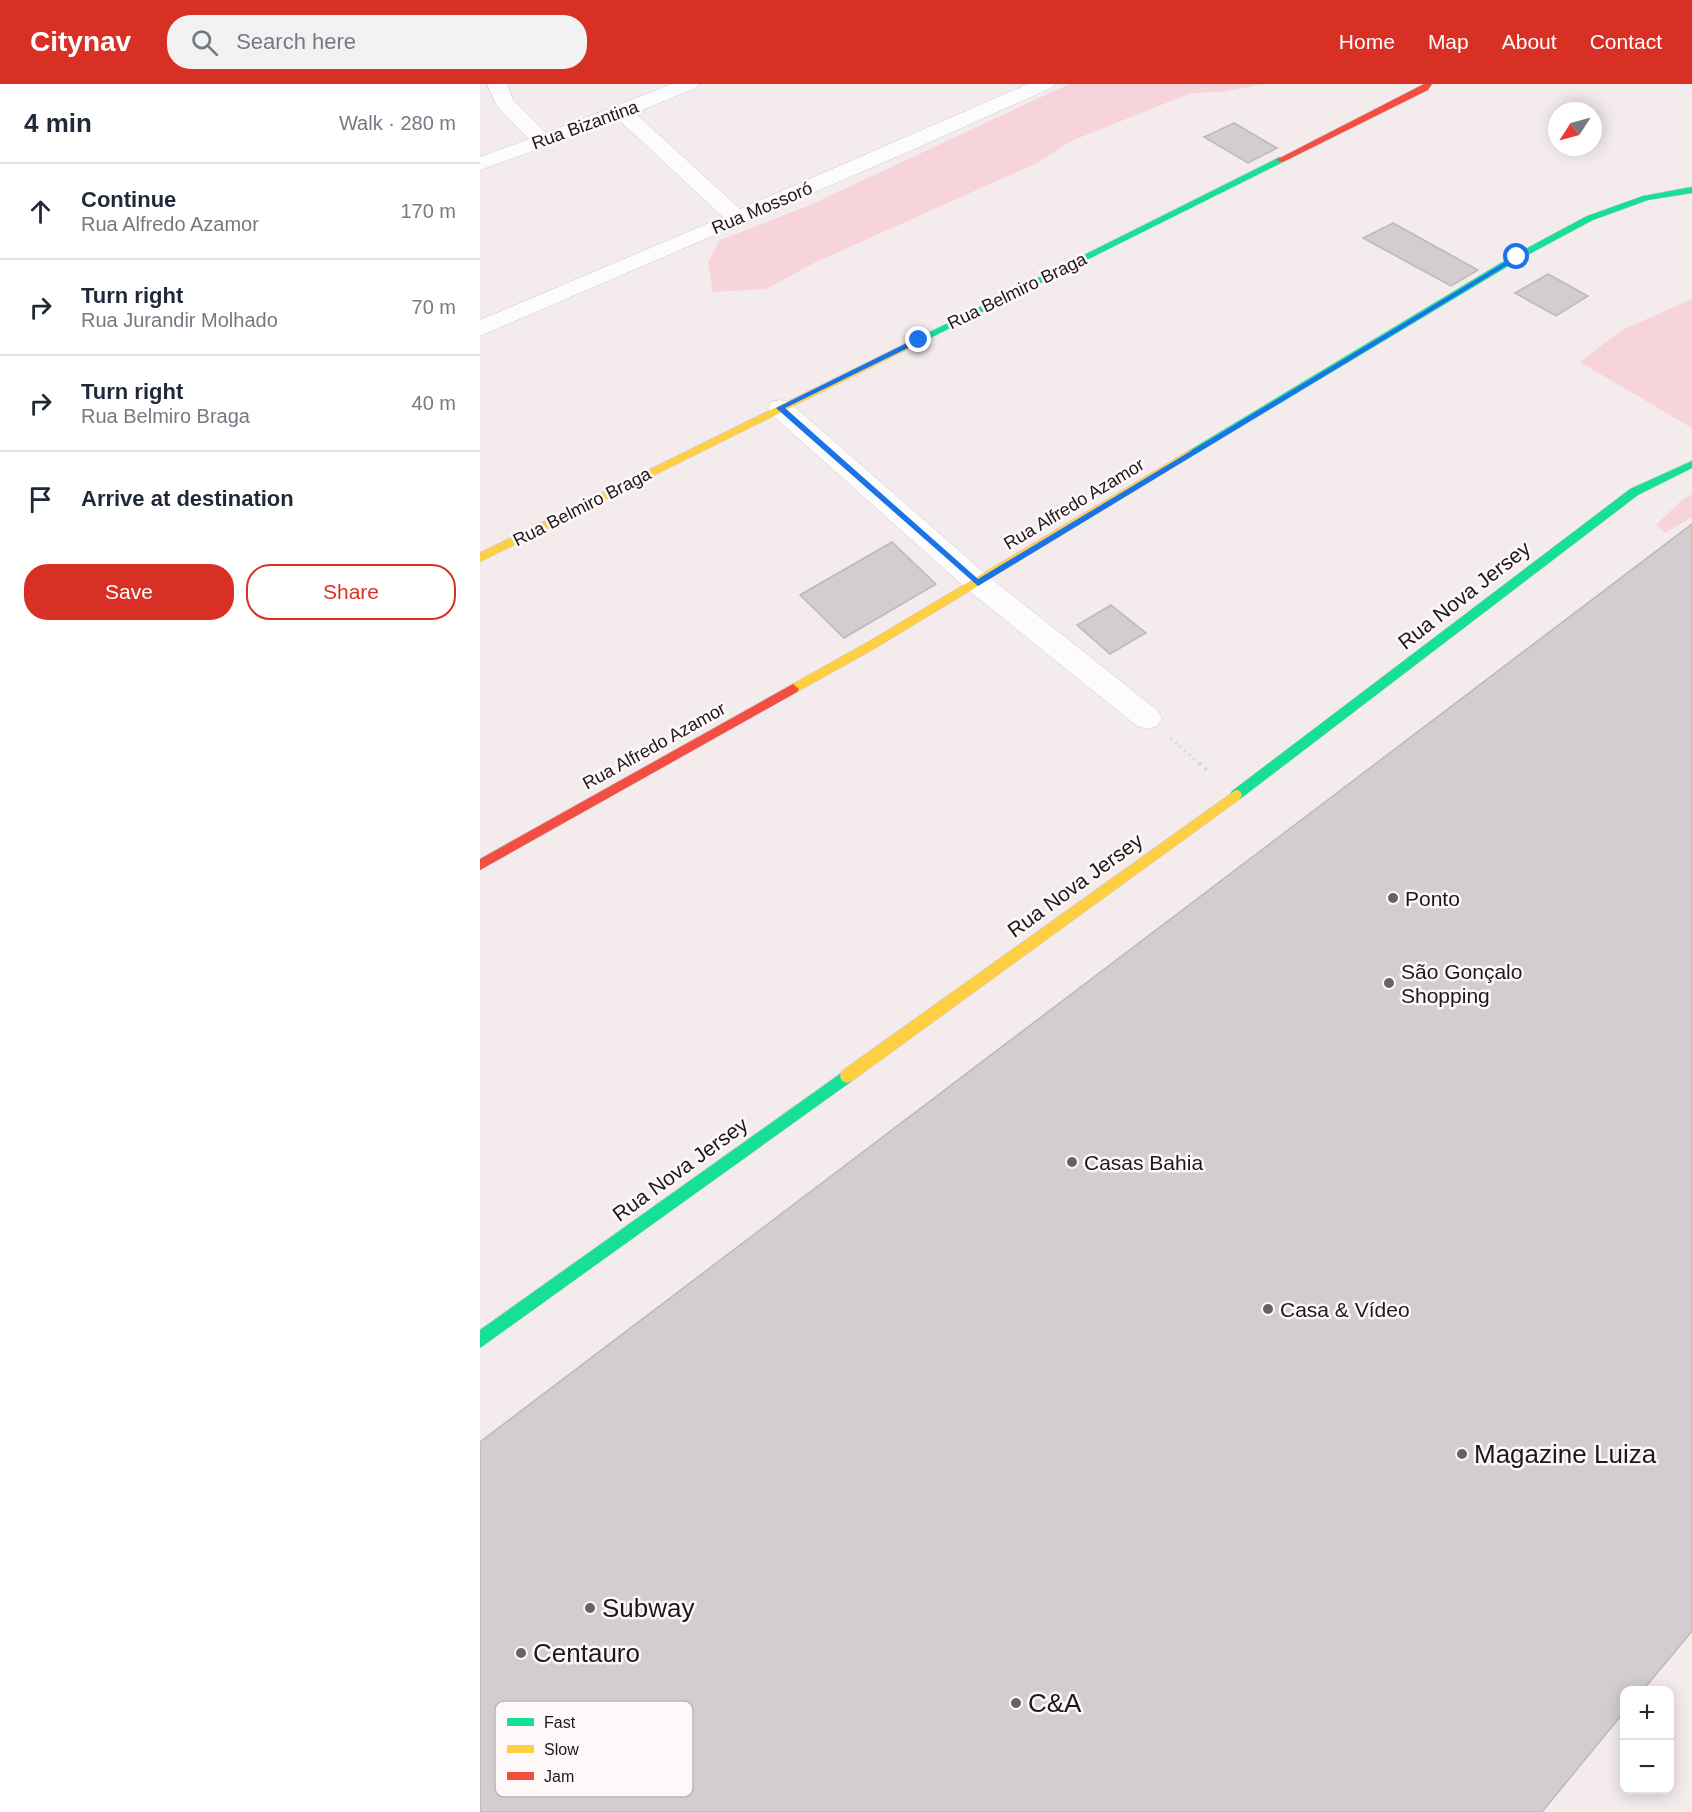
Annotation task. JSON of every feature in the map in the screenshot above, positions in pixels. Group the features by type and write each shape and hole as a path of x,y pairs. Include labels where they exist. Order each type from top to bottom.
{"street":[{"path":"497,84 504,102 542,140"},
{"name":"Rua Bizantina","path":"480,164 623,113 689,84"},
{"name":"Rua Mossoró","path":"480,329 1044,84"},
{"name":"Rua Belmiro Braga","path":"480,558 1429,85"},
{"path":"623,113 737,218"},
{"name":"Rua Alfredo Azamor","path":"480,865 860,652 978,583 1517,257 1590,218 1646,198 1692,190"},
{"path":"780,408 978,583 1147,718"},
{"name":"Rua Nova Jersey","path":"480,1340 1236,795 1634,492 1692,464"}],"path":[{"path":"1147,718 1236,795"}],"shaded area":[{"path":"1069,84 1263,84 1224,92 1191,93 1071,141 1039,162 816,262 766,289 713,292 708,262 720,240 808,206"},
{"path":"1692,299 1692,428 1580,362 1622,330"},
{"path":"1692,494 1692,517 1665,533 1656,525 1682,500"}],"building":[{"path":"1234,123 1277,148 1248,163 1204,137"},
{"path":"1393,223 1478,270 1451,286 1363,238"},
{"path":"1548,274 1588,296 1556,316 1515,293"},
{"name":"São Gonçalo Shopping","path":"1692,524 1692,1631 1646,1686 1620,1686 1620,1717 1542,1812 480,1812 480,1442"},
{"path":"892,542 936,584 844,638 800,595"},
{"path":"1111,605 1146,633 1110,654 1077,625"}],"traffic: fast":[{"path":"923,338 1280,160"},
{"path":"1190,453 1517,257 1590,218 1646,198 1692,190"},
{"path":"1236,795 1634,492 1692,464"},
{"path":"480,1340 847,1076"}],"traffic: slow":[{"path":"480,558 923,338"},
{"path":"793,689 870,646 1190,453"},
{"path":"847,1076 1236,795"}],"traffic: jam":[{"path":"1280,160 1425,88 1428,84"},
{"path":"480,865 793,689"}],"place":[{"name":"Ponto","path":"1393,898"},
{"name":"São Gonçalo Shopping","path":"1389,983"},
{"name":"Casas Bahia","path":"1072,1162"},
{"name":"Casa & Vídeo","path":"1268,1309"},
{"name":"Magazine Luiza","path":"1462,1454"},
{"name":"Subway","path":"590,1608"},
{"name":"Centauro","path":"521,1653"},
{"name":"C&A","path":"1016,1703"}],"route":[{"path":"919,340 780,408 978,583 1517,257"}]}
